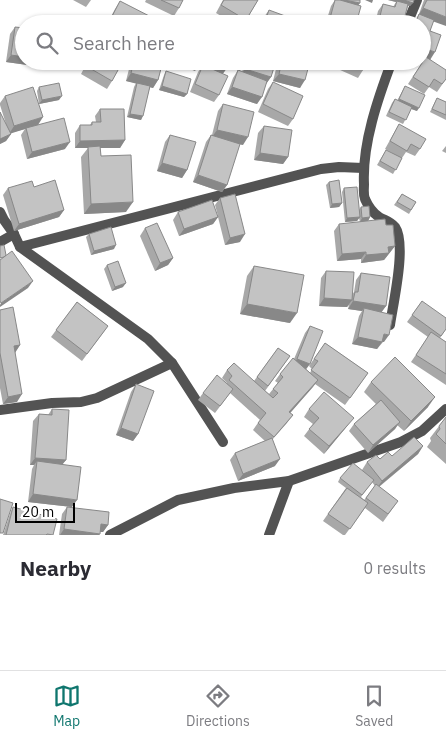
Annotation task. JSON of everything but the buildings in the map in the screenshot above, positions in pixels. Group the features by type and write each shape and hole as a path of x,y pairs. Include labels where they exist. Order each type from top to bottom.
{"street":[{"path":"411,15 417,0"},
{"path":"389,70 372,118 363,168 364,197 370,209 397,229 400,244 399,269 390,325"},
{"path":"20,247 321,169 338,167 363,168"},
{"path":"0,212 20,247 148,339 172,363 223,442"},
{"path":"0,242 14,234"},
{"path":"0,410 81,402 97,398 172,363"},
{"path":"110,535 178,500 234,488 289,481 401,442 422,430 446,409"},
{"path":"269,535 289,481"}]}
